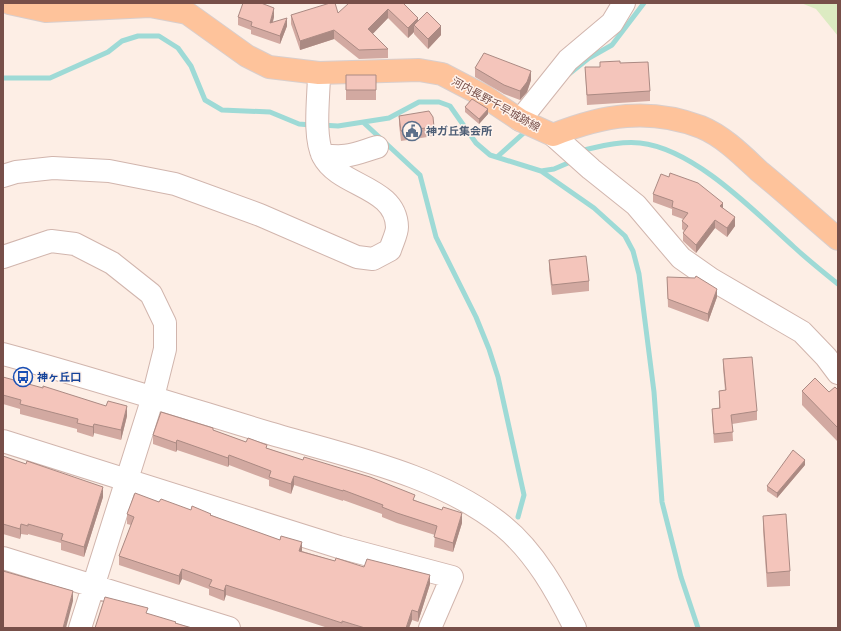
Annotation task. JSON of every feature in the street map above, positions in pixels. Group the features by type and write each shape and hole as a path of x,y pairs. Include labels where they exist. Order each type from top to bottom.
{"main road":[{"name":"河内長野千早城跡線","path":"9,3 46,11 150,6 187,13 247,56 269,67 319,80 419,70 442,74 484,96 520,120 553,135 582,123 619,115 667,117 702,128 728,144 838,239"}],"street":[{"path":"520,120 568,60 612,23 624,3"},
{"path":"3,176 16,172 53,168 116,173 175,184 260,215 357,257 373,259 390,250 397,228 395,212 381,196 329,165 320,145 319,80"},
{"path":"553,135 591,169 636,205 681,258 711,279 802,332 826,357 838,373"},
{"path":"320,145 335,158 346,157 377,146"},
{"path":"3,257 52,241 75,244 112,263 151,294 165,323 165,350 153,397 80,628"},
{"path":"3,354 153,397 406,474 455,496 486,513 505,527 530,555 548,580 574,628"},
{"path":"3,441 339,547 452,577 430,628"},
{"path":"3,558 229,628"}],"green space":[{"path":"801,3 838,3 838,36 816,9"}],"building":[{"path":"243,3 261,3 274,8 270,23 287,18 280,36 251,26 252,22 238,17"},
{"path":"330,3 335,3 338,13 349,3 403,3 418,18 408,28 388,9 368,29 388,49 359,50 334,30 300,41 291,15"},
{"path":"427,12 441,26 428,39 414,25"},
{"path":"484,53 531,71 527,82 520,91 504,85 475,68"},
{"path":"620,61 620,63 648,62 650,91 587,95 585,67 600,67 600,62"},
{"path":"346,75 376,75 376,90 346,90"},
{"path":"472,99 488,109 479,119 465,107"},
{"path":"429,111 433,117 434,127 401,131 399,116"},
{"path":"670,173 698,183 723,203 720,206 735,217 727,228 715,220 696,245 683,233 688,226 682,221 688,213 672,207 673,201 653,194 661,174 669,177"},
{"path":"586,256 589,281 552,285 549,260"},
{"path":"696,276 717,289 708,314 668,299 667,277 695,278"},
{"path":"752,357 757,411 731,415 733,432 714,434 712,409 720,408 719,391 726,390 723,359"},
{"path":"3,377 43,388 43,386 106,406 108,401 127,406 121,430 94,424 93,427 77,423 78,419 20,404 21,400 3,395"},
{"path":"815,378 829,392 835,387 838,390 838,428 802,391"},
{"path":"161,412 213,428 213,430 246,442 248,438 267,445 266,448 303,460 304,457 370,477 415,495 413,500 442,510 443,507 462,513 453,543 434,537 437,526 397,513 382,507 383,505 343,490 294,476 291,484 269,477 271,471 229,455 228,458 177,440 176,443 153,435"},
{"path":"793,450 805,460 777,493 767,486"},
{"path":"3,456 26,464 27,461 103,487 84,547 61,540 63,534 28,524 28,526 21,524 20,529 3,524"},
{"path":"135,493 159,502 161,499 191,510 192,506 211,514 210,515 280,540 281,536 302,542 299,551 335,561 336,558 364,567 367,559 430,575 418,612 412,610 406,628 365,628 342,621 342,623 226,585 224,591 209,586 212,580 182,569 179,576 119,556 134,517 127,514"},
{"path":"786,514 790,571 767,573 763,516"},
{"path":"3,571 73,591 63,628 3,628"},
{"path":"105,597 148,608 146,613 192,628 95,628"}],"waterway":[{"path":"569,74 589,58 612,45 644,3"},
{"path":"3,78 50,78 108,52 122,41 138,36 159,36 178,48 191,66 205,100 222,110 270,112 299,124 311,125"},
{"path":"321,125 338,126 389,118 419,102 439,102 450,106 476,143 490,155 541,171 594,208 625,236 633,251 639,274 654,392 662,502 681,577 698,628"},
{"path":"364,123 420,175 436,237 476,317 489,349 498,377 524,495 518,517"},
{"path":"497,157 526,131"},
{"path":"584,150 619,143 640,143 661,148 682,157 703,169 743,200 805,257 838,284"},
{"path":"541,171 554,169 568,163"}],"place":[{"name":"神ガ丘集会所","path":"412,131"},
{"name":"神ヶ丘口","path":"23,377"}]}
